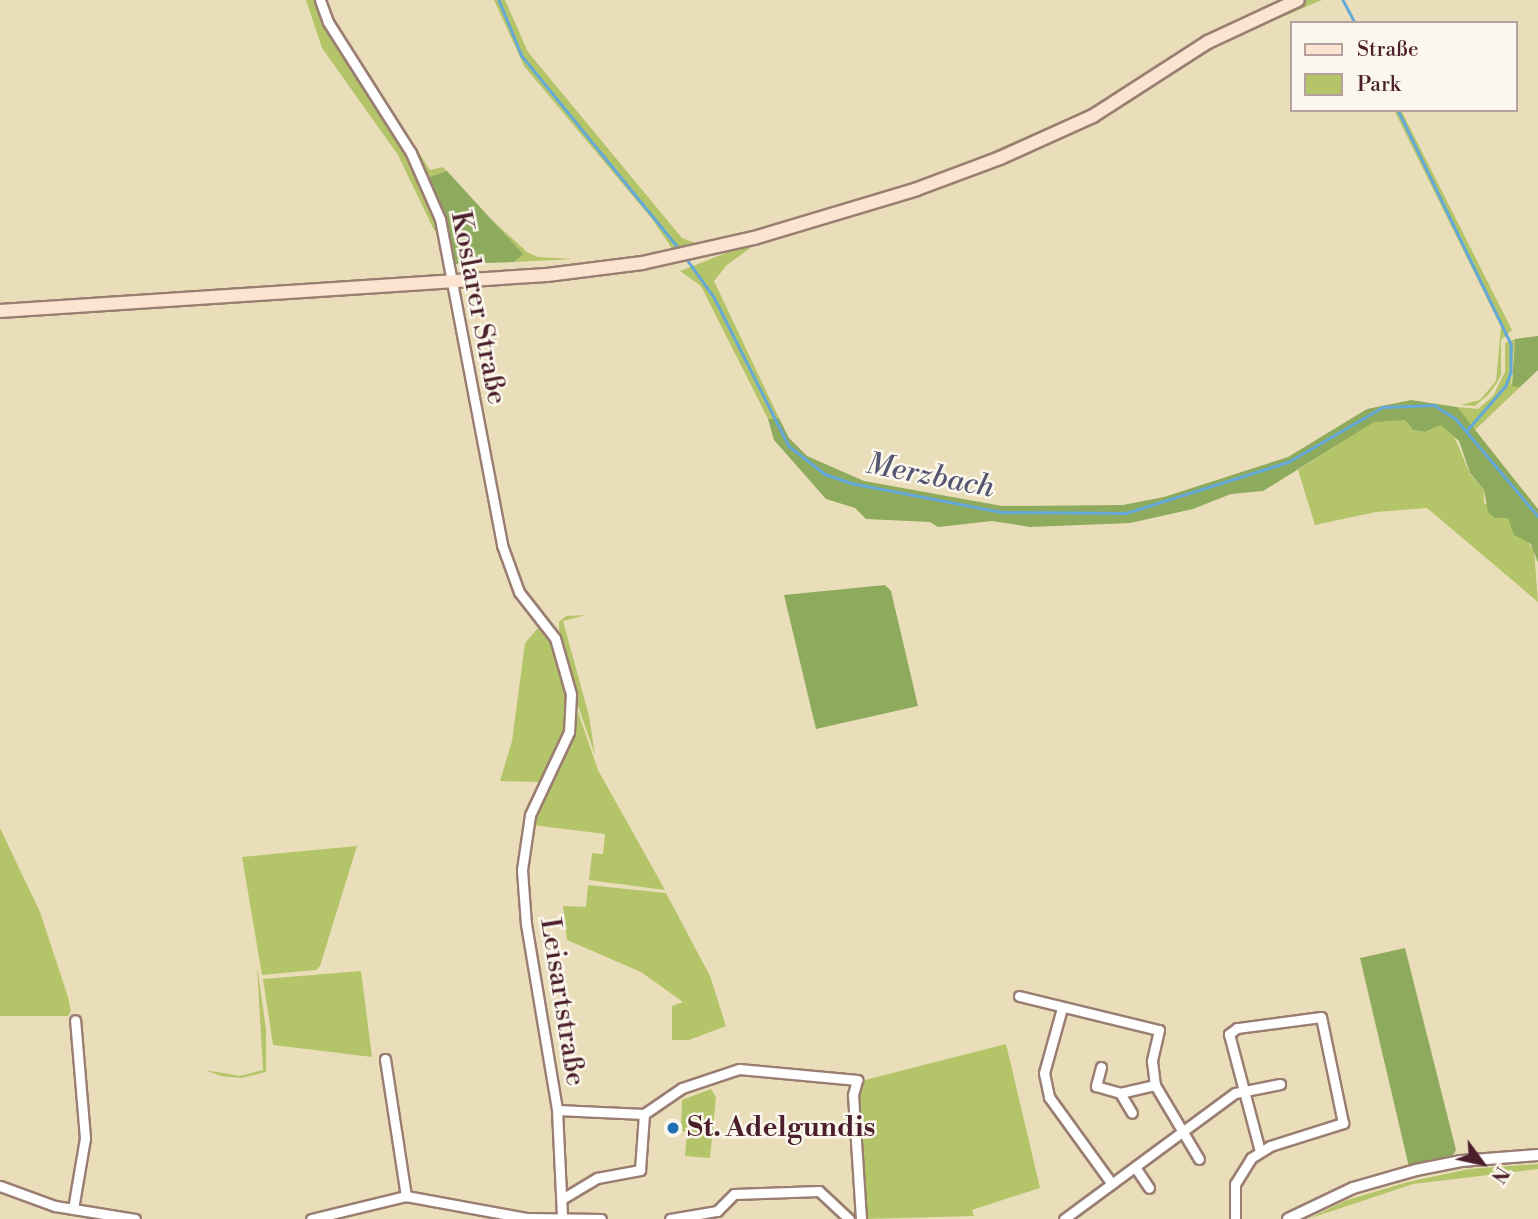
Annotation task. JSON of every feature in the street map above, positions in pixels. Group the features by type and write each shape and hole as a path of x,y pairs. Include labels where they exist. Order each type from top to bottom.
{"main road":[{"path":"0,311 584,271 694,252 881,200 1000,158 1093,116 1218,36 1298,0"}],"street":[{"name":"Koslarer Straße","path":"320,0 328,22 404,142 433,199 444,236 449,281 510,573 527,604 555,638"},
{"name":"Leisartstraße","path":"555,638 572,718 565,746 537,799 525,832 522,895 557,1110 562,1215"},
{"path":"1019,996 1159,1030 1152,1061 1155,1085 1181,1133 1199,1159"},
{"path":"1062,1007 1044,1073 1049,1097 1112,1184"},
{"path":"1235,1219 1239,1172 1260,1151 1343,1123 1321,1017 1237,1028 1229,1034 1260,1151"},
{"path":"73,1209 85,1138 75,1020"},
{"path":"385,1059 406,1196"},
{"path":"1101,1067 1096,1086 1120,1093 1155,1085"},
{"path":"557,1110 644,1114 682,1088 739,1069 857,1080 853,1094 862,1219"},
{"path":"1064,1219 1244,1090 1280,1084"},
{"path":"1120,1093 1132,1114"},
{"path":"562,1199 597,1178 640,1170 644,1114"},
{"path":"1288,1219 1329,1197 1416,1170 1461,1161 1538,1155"},
{"path":"1135,1167 1150,1188"},
{"path":"0,1186 84,1215 135,1219"},
{"path":"670,1219 717,1211 734,1194 819,1191 849,1219"},
{"path":"311,1219 406,1196 516,1218 562,1215 600,1219"}],"green space":[{"path":"306,0 316,0 395,132 424,187 441,235 434,230 398,155 322,48"},
{"path":"494,0 505,0 528,52 682,238 701,245 673,250 652,219 524,66"},
{"path":"1280,0 1289,0 1101,107 975,159 1098,105 1217,29"},
{"path":"1306,0 1322,0 1226,41 1111,113 980,173 979,170 1021,152 1208,46"},
{"path":"365,67 430,170 442,167 447,171 426,178 361,69"},
{"path":"1395,112 1402,112 1512,330 1501,340 1501,375 1497,383 1475,406 1460,405 1480,400 1496,381 1501,327"},
{"path":"447,171 523,254 514,262 453,264 441,213 426,178"},
{"path":"972,172 974,176 947,187 753,246 727,265 714,281 779,418 768,419 701,286 680,271 759,240"},
{"path":"491,219 527,252 538,257 573,259 514,262 522,253"},
{"path":"1538,336 1538,370 1520,387 1512,386 1515,339"},
{"path":"1515,339 1511,383 1520,387 1473,432 1457,407 1478,409 1493,396 1505,372 1505,343"},
{"path":"1411,400 1457,407 1538,509 1538,563 1531,544 1514,535 1508,518 1495,518 1488,512 1484,490 1470,473 1459,441 1441,425 1425,432 1413,430 1405,420 1374,422 1263,491 1231,494 1193,509 1130,523 1030,527 992,521 938,527 930,522 866,519 855,508 826,499 774,440 768,419 779,418 789,438 807,456 864,481 1002,506 1123,505 1164,497 1288,457 1367,409"},
{"path":"1405,420 1413,430 1425,432 1441,425 1452,431 1470,474 1484,490 1484,503 1508,517 1534,550 1538,602 1427,508 1376,512 1315,525 1298,470 1373,422"},
{"path":"885,585 891,591 918,706 816,729 784,595"},
{"path":"586,615 563,621 589,716 595,755 574,694 559,629 559,622 566,616"},
{"path":"539,627 551,639 565,686 567,725 541,782 500,781 512,741 525,643"},
{"path":"577,709 598,770 665,890 589,880 592,853 603,854 605,834 533,825 573,738"},
{"path":"0,828 40,912 68,997 71,1011 68,1016 0,1016"},
{"path":"357,846 320,966 316,970 262,975 242,857"},
{"path":"588,885 666,893 710,976 726,1026 689,1040 672,1040 672,1006 683,1002 641,972 567,940 563,906 586,907"},
{"path":"1405,948 1456,1150 1450,1160 1409,1167 1360,958"},
{"path":"257,966 266,1029 266,1072 241,1078 221,1076 205,1070 240,1076 263,1070"},
{"path":"361,971 372,1057 273,1045 263,979"},
{"path":"1006,1044 1040,1188 972,1210 974,1216 864,1219 855,1094 861,1081"},
{"path":"711,1089 716,1097 710,1158 685,1156 687,1132 681,1131 682,1100"},
{"path":"1538,1164 1538,1169 1413,1184 1308,1219 1347,1200 1408,1182 1469,1169"}],"waterway":[{"name":"Merzbach","path":"499,0 522,56 680,250"},
{"path":"1343,0 1354,21"},
{"path":"1399,112 1511,344 1511,372 1506,386 1467,431"},
{"name":"Merzbach","path":"686,258 714,297 789,446 825,474 851,483 1002,512 1126,513 1288,462 1383,407 1434,405 1456,419 1538,516"}],"place":[{"name":"St. Adelgundis","path":"673,1128"}]}
